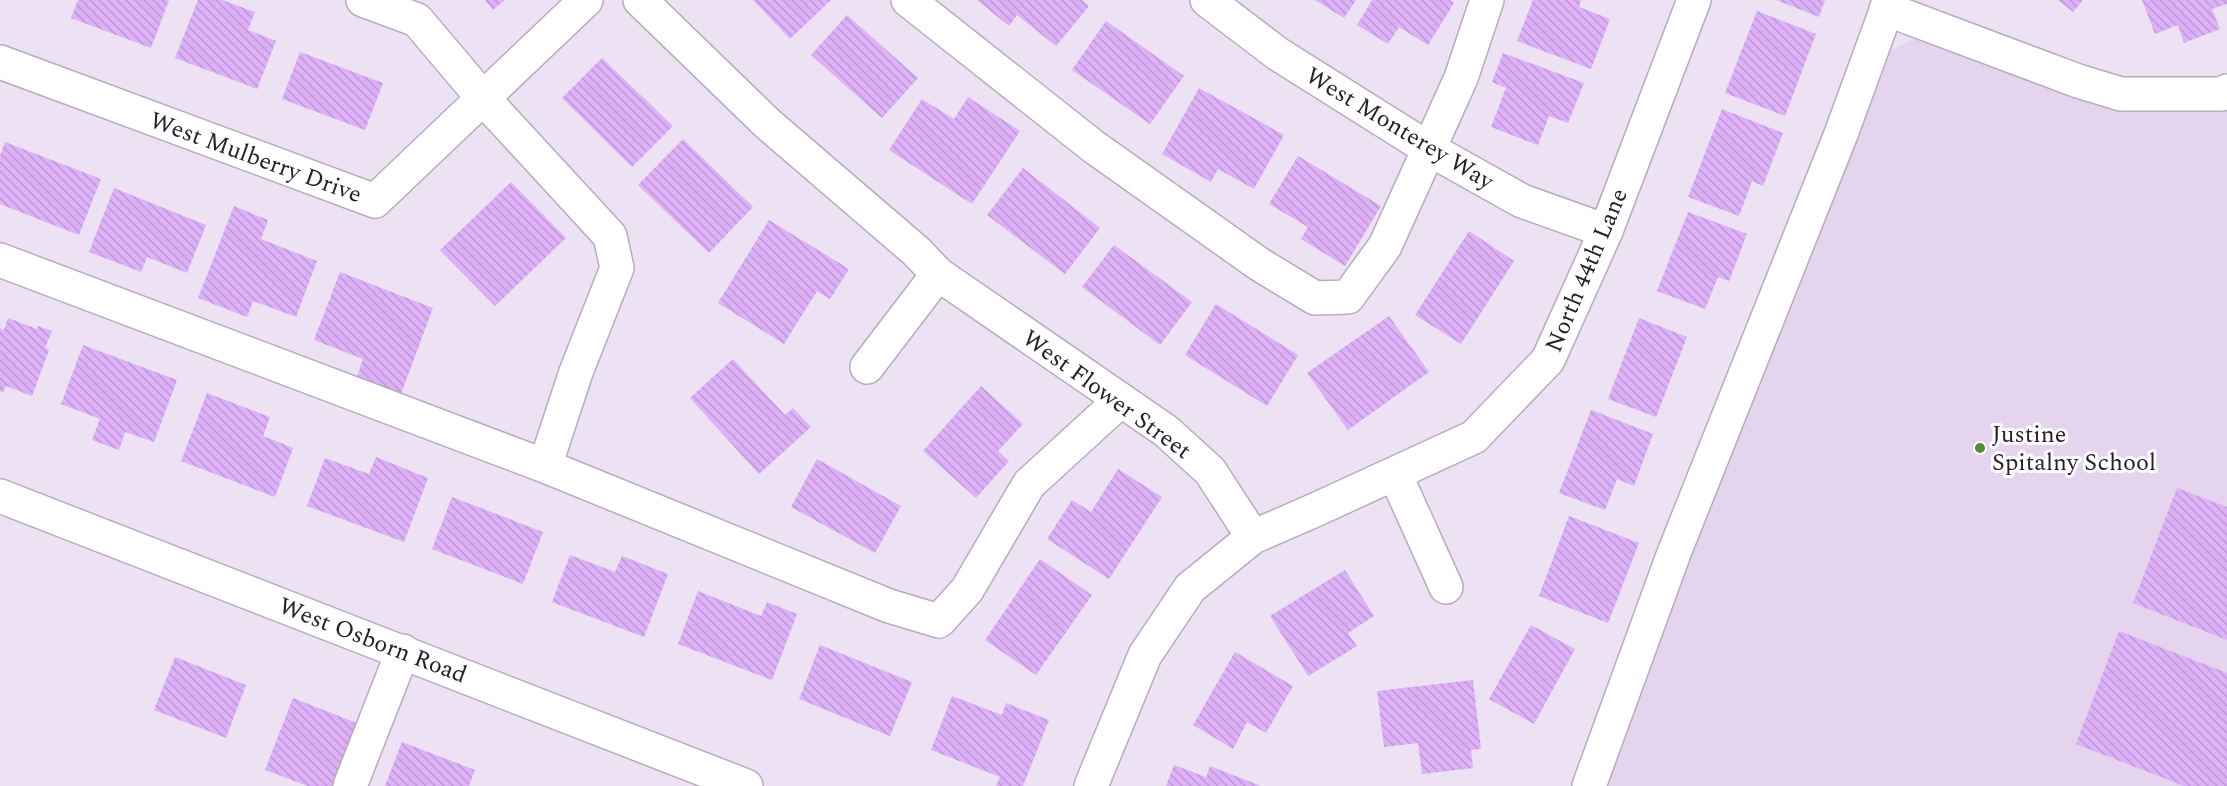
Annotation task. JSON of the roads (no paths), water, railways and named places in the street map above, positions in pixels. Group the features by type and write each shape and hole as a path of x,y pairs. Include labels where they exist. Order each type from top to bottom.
{"street":[{"path":"363,0 417,20 482,97 610,236 617,268 576,372 545,466"},
{"name":"West Mulberry Drive","path":"0,62 375,201 586,0"},
{"name":"West Flower Street","path":"640,0 768,124 917,252 938,274 1166,431 1210,471 1253,537"},
{"path":"908,0 1094,147 1259,264 1315,298 1348,297 1384,246 1461,78 1487,0"},
{"name":"West Monterey Way","path":"1207,0 1278,54 1429,149 1522,201 1606,231"},
{"name":"North 44th Lane","path":"1091,786 1145,655 1190,588 1253,537 1474,437 1548,360 1606,231 1694,0"},
{"path":"1588,786 1674,553 1841,134 1888,4 2078,81 2121,94 2222,94 2227,91"},
{"path":"0,260 545,466 878,602 939,621 967,590 1029,484 1121,400"},
{"path":"867,366 938,274"},
{"path":"1395,474 1446,587"},
{"name":"West Osborn Road","path":"0,496 746,786"},
{"path":"350,786 403,651"}],"place":[{"name":"Justine Spitalny School","path":"1980,448"}]}
